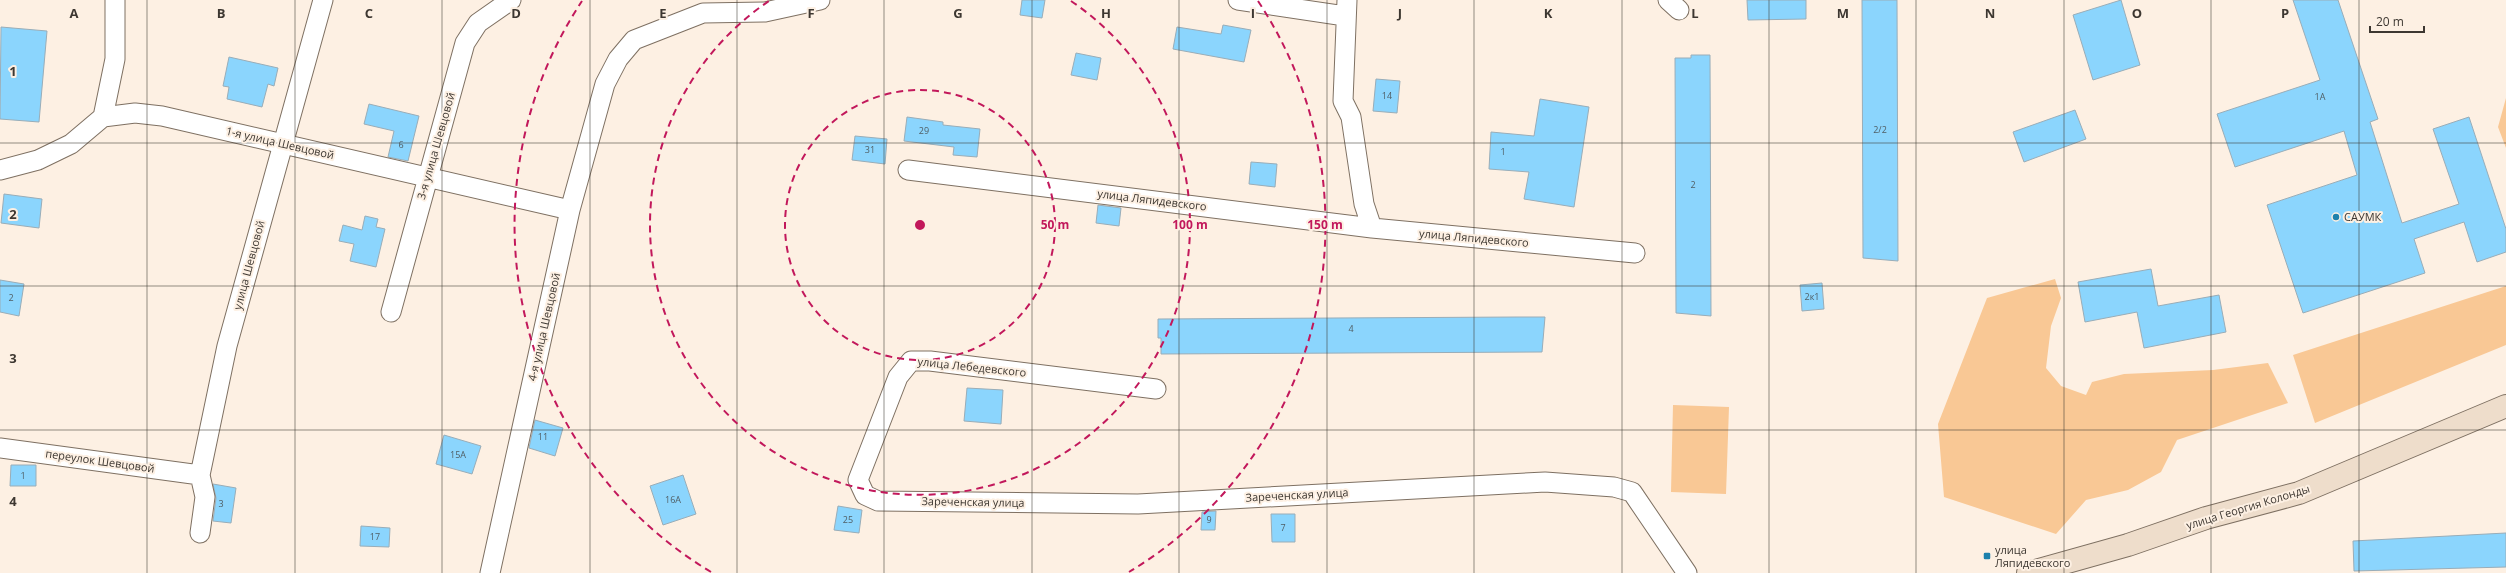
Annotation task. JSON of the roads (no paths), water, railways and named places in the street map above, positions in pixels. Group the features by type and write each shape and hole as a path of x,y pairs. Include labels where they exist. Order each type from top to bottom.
{"main road":[{"name":"улица Георгия Колонды","path":"2028,573 2128,545 2206,518 2299,493 2506,406"}],"street":[{"path":"0,170 38,160 71,144 103,117 115,59 115,0"},
{"name":"улица Шевцовой","path":"200,533 205,498 200,475 227,346 323,0"},
{"name":"3-я улица Шевцовой","path":"391,312 427,178 466,43 478,23 511,0"},
{"name":"4-я улица Шевцовой","path":"490,573 510,475 570,210 605,84 618,59 634,40 703,13 765,12 820,0"},
{"path":"1238,0 1346,8 1343,101 1351,117 1364,204 1372,228"},
{"name":"1-я улица Шевцовой","path":"103,117 135,113 162,116 570,210"},
{"name":"улица Ляпидевского","path":"908,170 1372,228 1635,253"},
{"name":"улица Лебедевского","path":"865,494 858,480 898,377 911,361 1156,389"},
{"name":"переулок Шевцовой","path":"0,448 200,475"},
{"name":"Зареченская улица","path":"865,494 878,501 1138,504 1545,482 1614,487 1632,492 1687,573"}],"place":[{"name":"САУМК","path":"2336,217"},
{"name":"улица Ляпидевского","path":"1987,556"}]}
